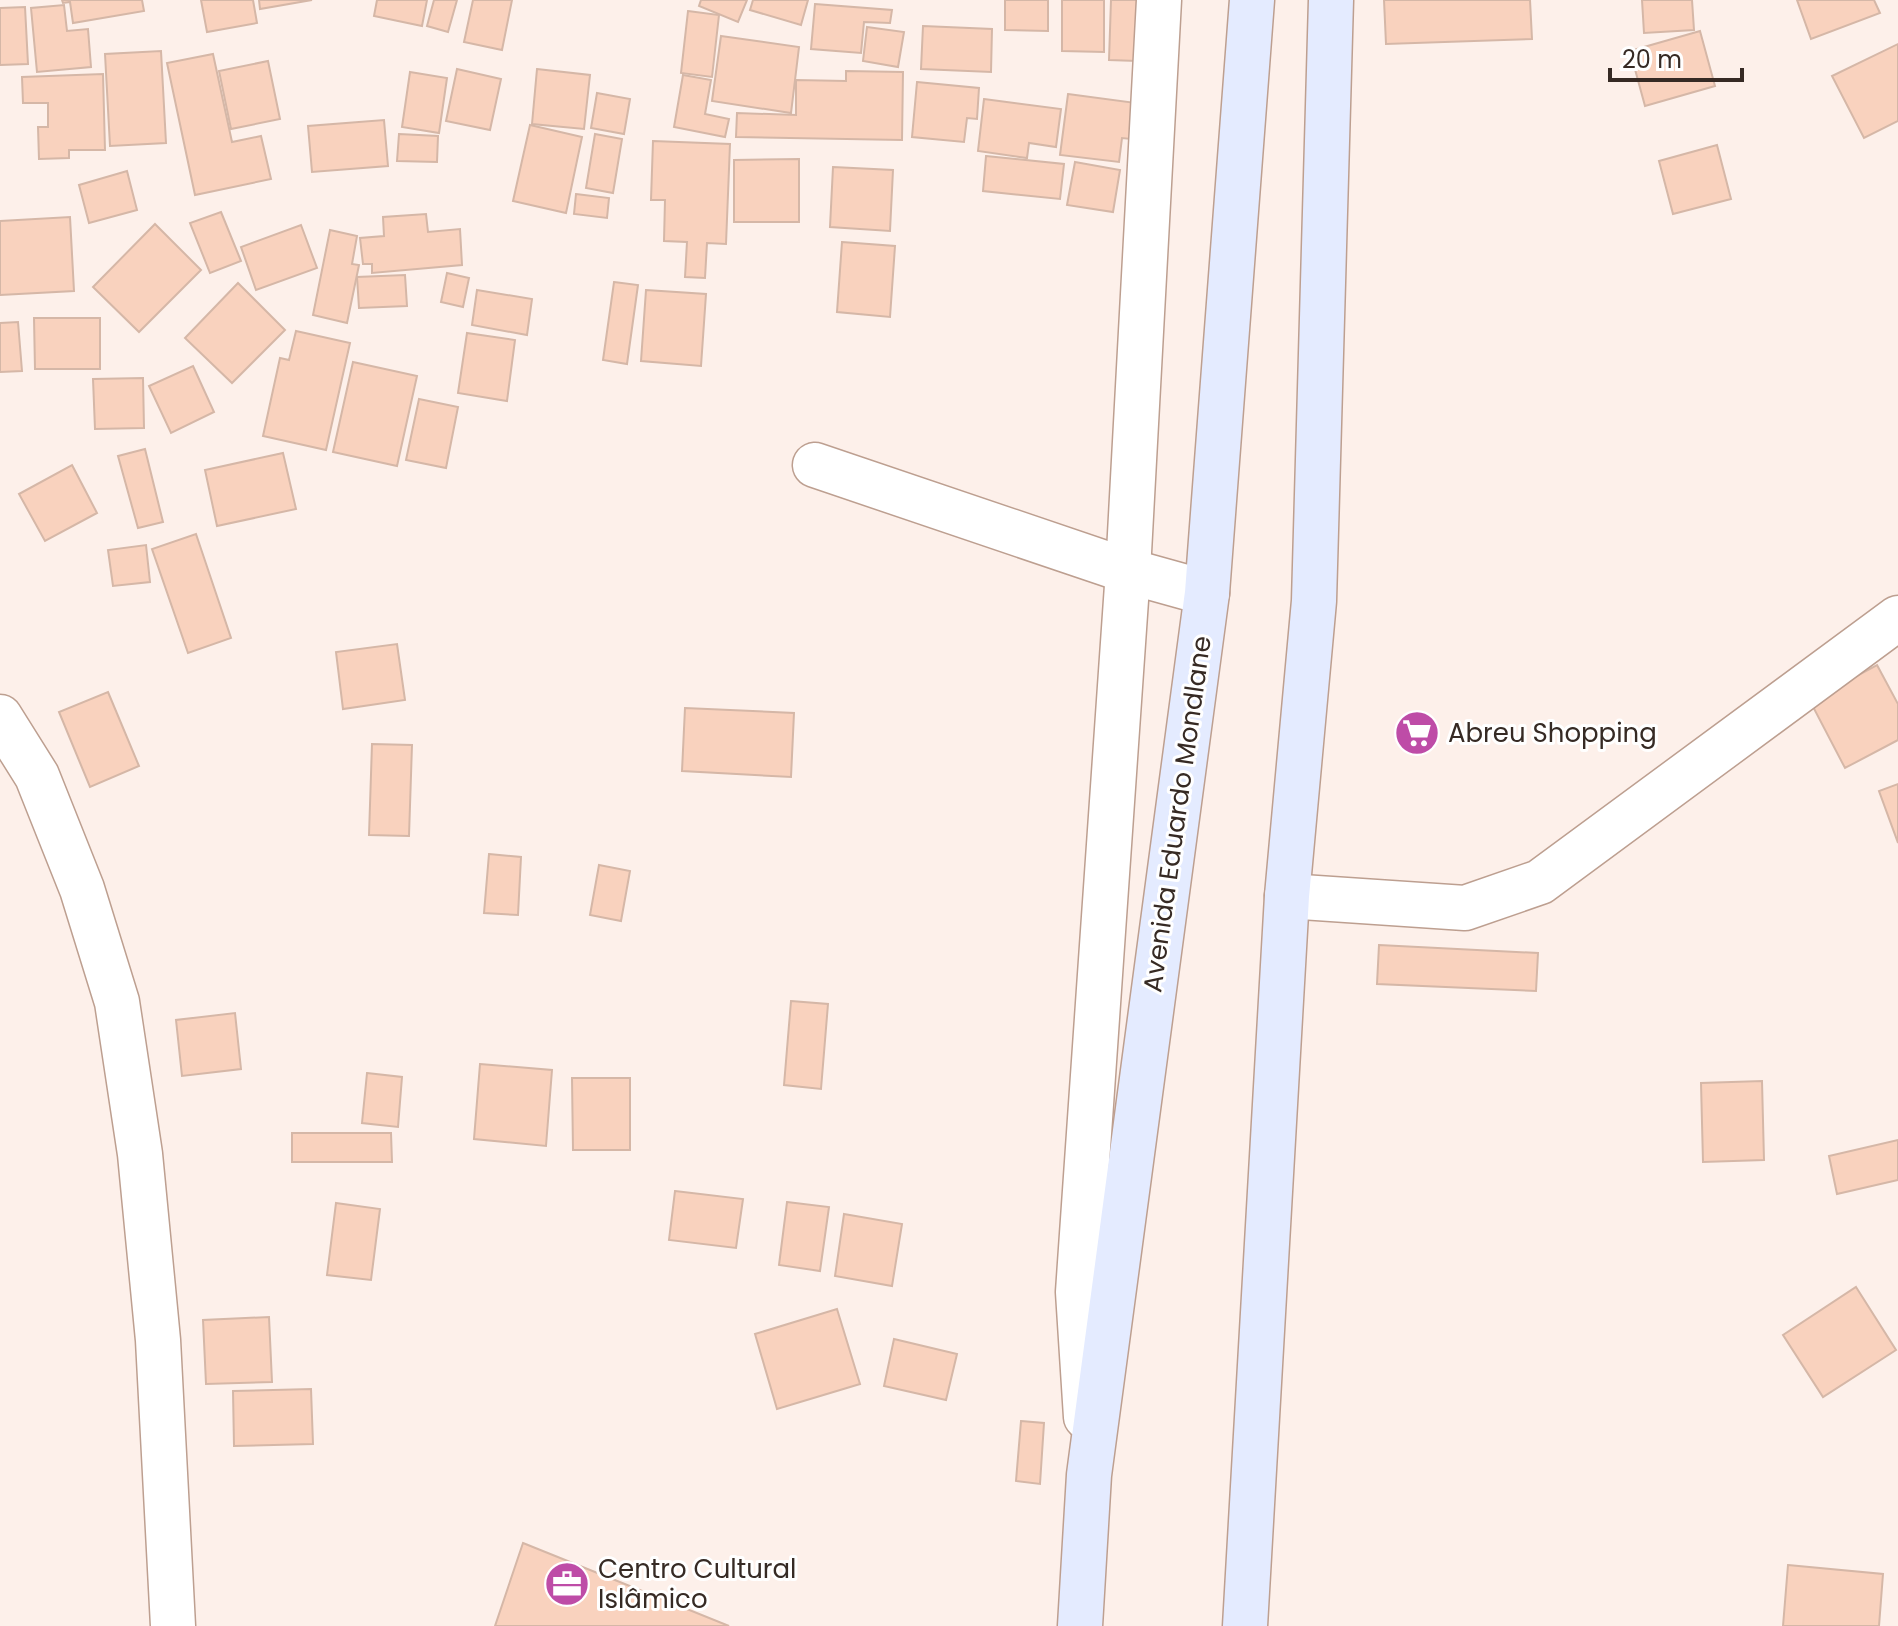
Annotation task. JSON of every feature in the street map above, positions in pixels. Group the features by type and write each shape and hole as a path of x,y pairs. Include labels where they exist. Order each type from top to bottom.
{"main road":[{"name":"Avenida Eduardo Mondlane","path":"1080,1626 1089,1475 1207,593 1252,0"},
{"path":"1245,1626 1287,896 1314,601 1331,0"}],"street":[{"path":"1089,1475 1078,1292 1128,571 1159,0"},
{"path":"815,465 1128,571 1207,593"},
{"path":"1287,896 1465,908 1540,882 1898,618"},
{"path":"0,717 18,781 82,889 117,1002 140,1154 158,1340 173,1626"}],"building":[{"path":"62,0 142,0 144,11 73,23 70,2 63,3"},
{"path":"201,0 253,0 257,23 207,32"},
{"path":"259,0 312,0 260,9"},
{"path":"377,0 427,0 422,26 374,16"},
{"path":"434,0 457,0 448,32 427,26"},
{"path":"473,0 512,0 502,50 464,42"},
{"path":"701,0 747,0 738,22 699,6"},
{"path":"753,0 808,0 801,25 750,10"},
{"path":"1005,0 1048,0 1048,31 1005,30"},
{"path":"1062,0 1104,0 1104,52 1062,51"},
{"path":"1111,0 1139,0 1137,61 1109,60"},
{"path":"1384,0 1530,0 1532,39 1386,44"},
{"path":"1642,0 1692,0 1694,30 1644,33"},
{"path":"1797,0 1874,0 1880,13 1811,39"},
{"path":"815,4 892,10 890,23 864,22 861,53 811,49"},
{"path":"64,5 67,31 88,29 91,67 37,72 31,8"},
{"path":"25,7 28,64 0,65 0,8"},
{"path":"688,11 719,15 712,77 681,73"},
{"path":"923,26 992,29 991,72 921,69"},
{"path":"867,27 904,32 898,67 863,61"},
{"path":"1700,31 1715,86 1645,106 1630,51"},
{"path":"721,36 799,47 791,113 712,101"},
{"path":"1898,44 1898,121 1864,138 1832,76"},
{"path":"161,51 166,143 110,146 105,54"},
{"path":"213,54 232,142 261,136 271,179 195,195 167,63"},
{"path":"268,61 280,119 231,129 219,71"},
{"path":"457,69 501,79 490,130 446,121"},
{"path":"537,69 590,75 584,129 532,124"},
{"path":"846,71 903,72 902,140 736,137 737,113 796,115 796,80 846,81"},
{"path":"410,72 447,78 439,133 402,127"},
{"path":"103,74 105,150 69,150 69,158 39,159 38,127 48,127 48,103 23,103 22,77"},
{"path":"683,75 711,80 705,114 729,119 725,137 674,127"},
{"path":"917,82 979,88 977,119 967,118 964,142 912,137"},
{"path":"597,93 630,99 624,134 591,128"},
{"path":"1068,94 1136,103 1131,139 1122,138 1119,162 1060,155"},
{"path":"984,99 1061,109 1056,147 1029,143 1027,158 978,151"},
{"path":"384,120 388,166 312,172 308,126"},
{"path":"530,125 582,137 566,213 513,201"},
{"path":"399,134 438,136 437,162 397,161"},
{"path":"595,134 622,139 613,193 586,188"},
{"path":"653,141 730,144 726,244 707,243 705,278 685,277 687,242 664,241 665,200 651,200"},
{"path":"1717,145 1731,199 1673,214 1659,161"},
{"path":"986,156 1064,164 1060,199 983,191"},
{"path":"799,159 799,222 734,222 734,160"},
{"path":"1075,162 1120,170 1113,212 1067,205"},
{"path":"833,167 893,170 890,231 830,227"},
{"path":"127,171 137,210 89,223 79,185"},
{"path":"576,194 609,198 607,218 574,214"},
{"path":"221,212 241,261 210,273 190,223"},
{"path":"426,214 428,232 460,229 462,265 372,273 372,264 363,264 360,238 384,236 383,217"},
{"path":"70,217 74,291 0,295 0,221"},
{"path":"155,224 201,270 139,332 93,287"},
{"path":"301,225 317,268 256,290 241,247"},
{"path":"330,230 357,236 352,264 359,265 347,323 313,315"},
{"path":"842,242 895,246 890,317 837,312"},
{"path":"447,273 469,278 463,307 441,302"},
{"path":"405,275 407,306 359,308 357,277"},
{"path":"614,282 638,285 627,364 603,360"},
{"path":"238,283 285,330 232,383 185,338"},
{"path":"477,290 532,299 527,335 472,325"},
{"path":"646,290 706,294 701,366 641,361"},
{"path":"34,318 100,318 100,369 35,369"},
{"path":"18,322 22,371 0,372 0,323"},
{"path":"296,331 350,343 326,450 263,436 280,358 289,360"},
{"path":"467,333 515,340 507,401 458,393"},
{"path":"353,362 417,376 397,466 333,452"},
{"path":"193,366 214,412 171,433 149,386"},
{"path":"143,378 144,428 95,429 93,379"},
{"path":"419,399 458,407 446,468 406,460"},
{"path":"145,449 163,522 138,528 118,456"},
{"path":"283,453 296,509 217,526 205,470"},
{"path":"72,465 97,513 45,541 19,494"},
{"path":"196,534 231,638 188,653 152,549"},
{"path":"146,545 150,582 113,586 108,550"},
{"path":"397,644 405,700 343,709 336,652"},
{"path":"1877,665 1898,704 1898,740 1845,768 1810,701"},
{"path":"108,692 139,766 90,787 59,712"},
{"path":"685,708 794,713 791,777 682,771"},
{"path":"372,744 412,745 409,836 369,835"},
{"path":"1898,784 1898,843 1879,791"},
{"path":"489,854 521,857 518,915 484,913"},
{"path":"599,865 630,871 621,921 590,915"},
{"path":"1379,945 1538,953 1536,991 1377,984"},
{"path":"791,1001 828,1004 821,1089 784,1085"},
{"path":"235,1013 241,1069 182,1076 176,1020"},
{"path":"480,1064 552,1070 546,1146 474,1139"},
{"path":"367,1073 402,1077 398,1127 362,1123"},
{"path":"572,1078 630,1078 630,1150 573,1150"},
{"path":"1762,1081 1764,1160 1703,1162 1701,1083"},
{"path":"292,1133 391,1133 392,1162 292,1162"},
{"path":"1898,1140 1898,1180 1837,1194 1829,1156"},
{"path":"675,1191 743,1199 736,1248 669,1240"},
{"path":"787,1202 829,1207 820,1271 779,1265"},
{"path":"336,1203 380,1209 371,1280 327,1275"},
{"path":"844,1214 902,1224 892,1286 835,1276"},
{"path":"1856,1287 1896,1350 1823,1397 1783,1335"},
{"path":"837,1309 860,1384 777,1409 755,1334"},
{"path":"269,1317 272,1382 206,1384 203,1320"},
{"path":"894,1339 957,1354 946,1400 884,1386"},
{"path":"311,1389 313,1444 234,1446 233,1391"},
{"path":"1021,1421 1044,1423 1040,1484 1016,1481"},
{"name":"Centro Cultural Islâmico","path":"523,1543 729,1626 495,1626"},
{"path":"1788,1565 1883,1574 1879,1626 1783,1626"}],"place":[{"name":"Abreu Shopping","path":"1417,733"},
{"name":"Centro Cultural Islâmico","path":"567,1584"}]}
